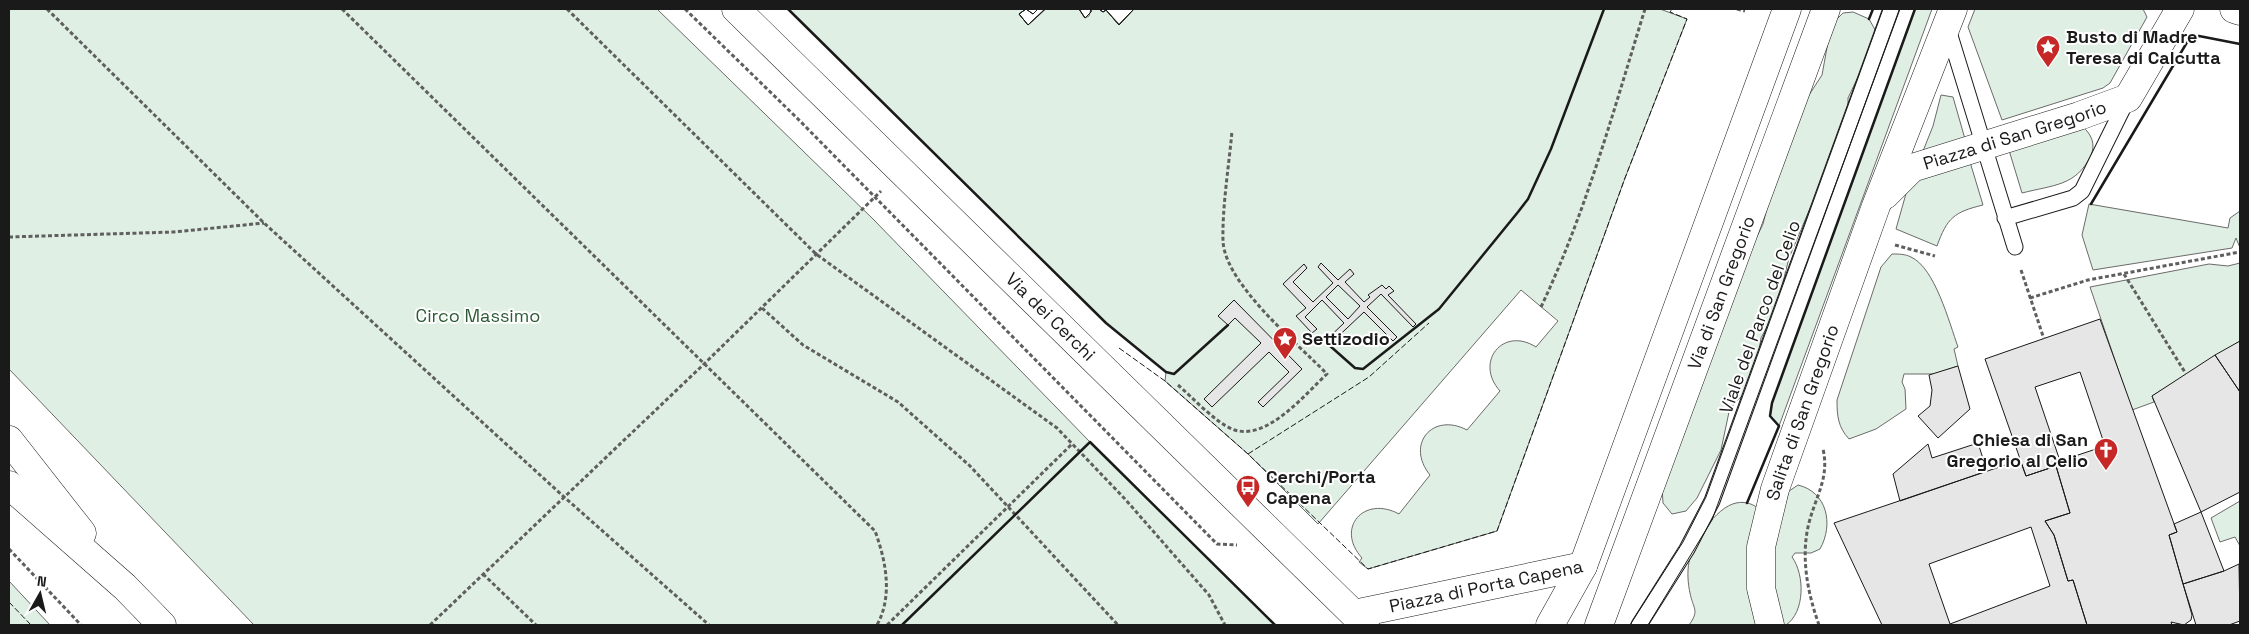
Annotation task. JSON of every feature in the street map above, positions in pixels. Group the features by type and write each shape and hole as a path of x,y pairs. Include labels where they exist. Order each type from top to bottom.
{"main road":[{"name":"Via dei Cerchi","path":"736,9 1360,620"},
{"name":"Via di San Gregorio","path":"1583,566 1787,9"},
{"name":"Via di San Gregorio","path":"1599,625 1826,9"},
{"name":"Piazza di San Gregorio","path":"1876,206 1896,182 1912,168 2128,98 2180,9"},
{"path":"2234,9 2240,10"},
{"name":"Piazza di San Gregorio","path":"1876,206 1950,16"},
{"name":"Salita di San Gregorio","path":"1770,625 1761,588 1761,547 1775,489 1876,206"},
{"path":"9,440 124,587"},
{"path":"9,485 124,587 162,625"},
{"name":"Piazza di Porta Capena","path":"1360,620 1583,566"},
{"name":"Piazza di Porta Capena","path":"1550,625 1583,566"}],"lane":[{"name":"Viale del Parco del Celio","path":"1639,625 1687,549 1712,501 1892,9"},
{"path":"1950,16 1983,146 2015,247"},
{"path":"2005,218 2073,198 2082,191 2128,98"}],"path":[{"path":"47,9 264,222 563,496 709,625"},
{"path":"342,9 703,365 875,531 885,557 886,590 882,616 877,625"},
{"path":"567,9 816,254 1057,428 1081,452 1209,595 1225,625"},
{"path":"685,9 875,197 1217,544 1240,544"},
{"path":"1541,307 1561,265 1605,139 1645,9"},
{"path":"1737,9 1745,11"},
{"path":"1178,386 1232,429 1253,431 1272,424 1327,374 1248,295 1228,264 1223,242 1232,131"},
{"path":"430,625 563,496 703,365 875,197 904,172"},
{"path":"9,237 174,232 264,222"},
{"path":"1892,244 1935,256"},
{"path":"2030,298 2088,280 2240,252"},
{"path":"2020,268 2044,339"},
{"path":"2124,274 2186,374"},
{"path":"762,308 803,345 898,402 970,466 1118,625"},
{"path":"1806,404 1825,458 1823,485 1812,513 1805,544 1808,584 1819,625"},
{"path":"887,625 1072,444"},
{"path":"9,549 81,625"},
{"path":"482,574 536,625"}],"green space":[{"name":"Circo Massimo","path":"9,9 657,9 873,219 1090,442 1275,625 254,625 9,369"},
{"path":"788,9 1026,9 1019,14 1028,25 1046,9 1079,9 1085,18 1089,16 1091,9 1099,9 1103,12 1106,10 1119,24 1134,9 1660,9 1687,19 1625,178 1497,531 1368,569 1359,562 1362,558 1354,547 1351,536 1357,518 1365,512 1375,509 1386,509 1399,514 1430,475 1423,463 1420,452 1426,434 1434,428 1443,425 1455,425 1467,430 1500,391 1493,380 1490,369 1491,359 1496,350 1503,344 1513,341 1524,342 1536,347 1558,321 1521,290 1318,524 1248,454 1165,381 1166,372 1106,323"},
{"path":"1915,9 1932,9 1779,426 1770,416 1772,403"},
{"path":"1975,9 2143,9 2147,17 2110,83 2103,88 2002,120 1968,27"},
{"path":"1853,12 1869,19 1878,35 1848,98 1848,111 1825,173 1789,258 1776,310 1761,338 1757,364 1745,394 1735,402 1729,412 1721,450 1697,498 1686,511 1672,514 1663,503 1662,488 1721,333 1728,297 1763,224 1781,154 1809,95 1822,75 1830,31 1835,21 1843,13"},
{"path":"1941,95 1953,97 1965,139 1923,151 1933,126"},
{"path":"2083,127 2090,136 2093,147 2091,155 2079,173 2063,183 2022,193 2008,147"},
{"path":"1970,162 1983,205 1965,210 1953,218 1944,229 1937,246 1896,229 1909,183"},
{"path":"2089,204 2228,228 2230,218 2240,211 2240,248 2236,238 2232,248 2093,270 2082,235"},
{"path":"1892,254 1911,257 1920,263 1927,272 1946,310 1958,347 1954,349 1958,366 1934,374 1904,374 1902,382 1905,389 1906,409 1876,429 1849,439 1842,430 1839,421 1837,400 1881,267"},
{"path":"2240,263 2240,341 2152,396 2154,402 2132,410 2090,287 2209,264 2228,266"},
{"path":"1798,485 1816,494 1825,510 1827,529 1820,549 1811,553 1795,553 1792,557 1799,573 1801,593 1800,603 1792,619 1786,625 1689,625 1694,616 1695,609 1689,586 1689,562 1695,545 1713,518 1728,506 1740,502 1761,510"},
{"path":"2240,501 2240,546 2235,537 2220,542 2211,518"},
{"path":"9,581 50,625 9,625"}],"building":[{"path":"1026,9 1033,14 1038,9 1045,9 1028,25 1019,14"},
{"path":"1026,9 1033,14 1038,9 1045,9 1028,25 1019,14"},
{"path":"1079,9 1091,9 1091,12 1085,18"},
{"path":"1079,9 1091,9 1091,12 1085,18"},
{"path":"1099,9 1134,9 1119,25 1106,10 1103,12"},
{"path":"1099,9 1134,9 1119,25 1106,10 1103,12"},
{"path":"1321,263 1338,280 1350,269 1354,274 1345,282 1364,302 1370,297 1368,295 1382,285 1386,289 1389,286 1394,291 1388,295 1416,324 1413,327 1381,294 1367,307 1397,337 1393,341 1364,312 1329,345 1325,341 1344,323 1322,300 1305,317 1317,329 1312,333 1296,316 1306,308 1283,284 1304,264 1307,268 1293,282 1313,302 1333,283 1318,267","holes":["1338,285 1360,306 1348,319 1326,297"]},
{"path":"1234,300 1302,369 1263,407 1258,402 1289,372 1269,352 1212,407 1204,399 1261,343 1235,318 1228,325 1218,316"},
{"name":"Chiesa di San Gregorio al Celio","path":"2100,319 2177,532 2169,535 2192,615 2191,620 2184,625 2171,622 2172,625 2087,625 2073,580 2068,581 2054,535 2045,521 2070,513 2056,466 2026,476 1985,359","holes":["2080,372 2105,446 2060,461 2035,387"]},
{"path":"2240,341 2240,392 2215,355"},
{"path":"2215,355 2240,392 2240,492 2201,512 2152,396"},
{"path":"1958,366 1970,409 1938,438 1918,416 1930,406 1932,390 1929,375"},
{"path":"1978,443 1987,471 1900,501 1893,474 1928,444 1932,458"},
{"path":"2020,460 2026,476 2056,466 2070,513 2045,521 2054,535 2068,581 2073,580 2087,625 1882,625 1834,523","holes":["2031,527 2050,586 1950,624 1929,564"]},
{"path":"2201,512 2224,571 2183,584 2169,535 2177,532 2174,524"},
{"path":"2239,564 2240,621 2229,625 2196,625 2183,584 2224,571"}],"tram line":[{"path":"1630,625 1683,542 1706,497 1883,9"},
{"path":"1648,625 1712,520 1900,9"}],"fence":[{"path":"1119,348 1165,381 1248,454 1368,569 1497,531 1625,178 1687,19 1670,12 1672,9"},
{"path":"1248,454 1369,377 1429,323"},
{"path":"9,602 31,625"}],"wall":[{"path":"788,9 1106,323 1166,372 1174,374 1228,325"},
{"path":"1329,345 1355,368 1363,369 1439,309 1528,199 1551,149 1604,9"},
{"path":"1869,19 1873,9"},
{"path":"1747,503 1779,426 1770,416 1772,403 1915,9"},
{"path":"2091,204 2189,39 2199,36 2240,44"},
{"path":"902,625 1090,442 1275,625"}],"place":[{"name":"Busto di Madre Teresa di Calcutta","path":"2048,68"},
{"name":"Settizodio","path":"1285,360"},
{"name":"Chiesa di San Gregorio al Celio","path":"2106,471"},
{"name":"Cerchi/Porta Capena","path":"1248,508"}]}
